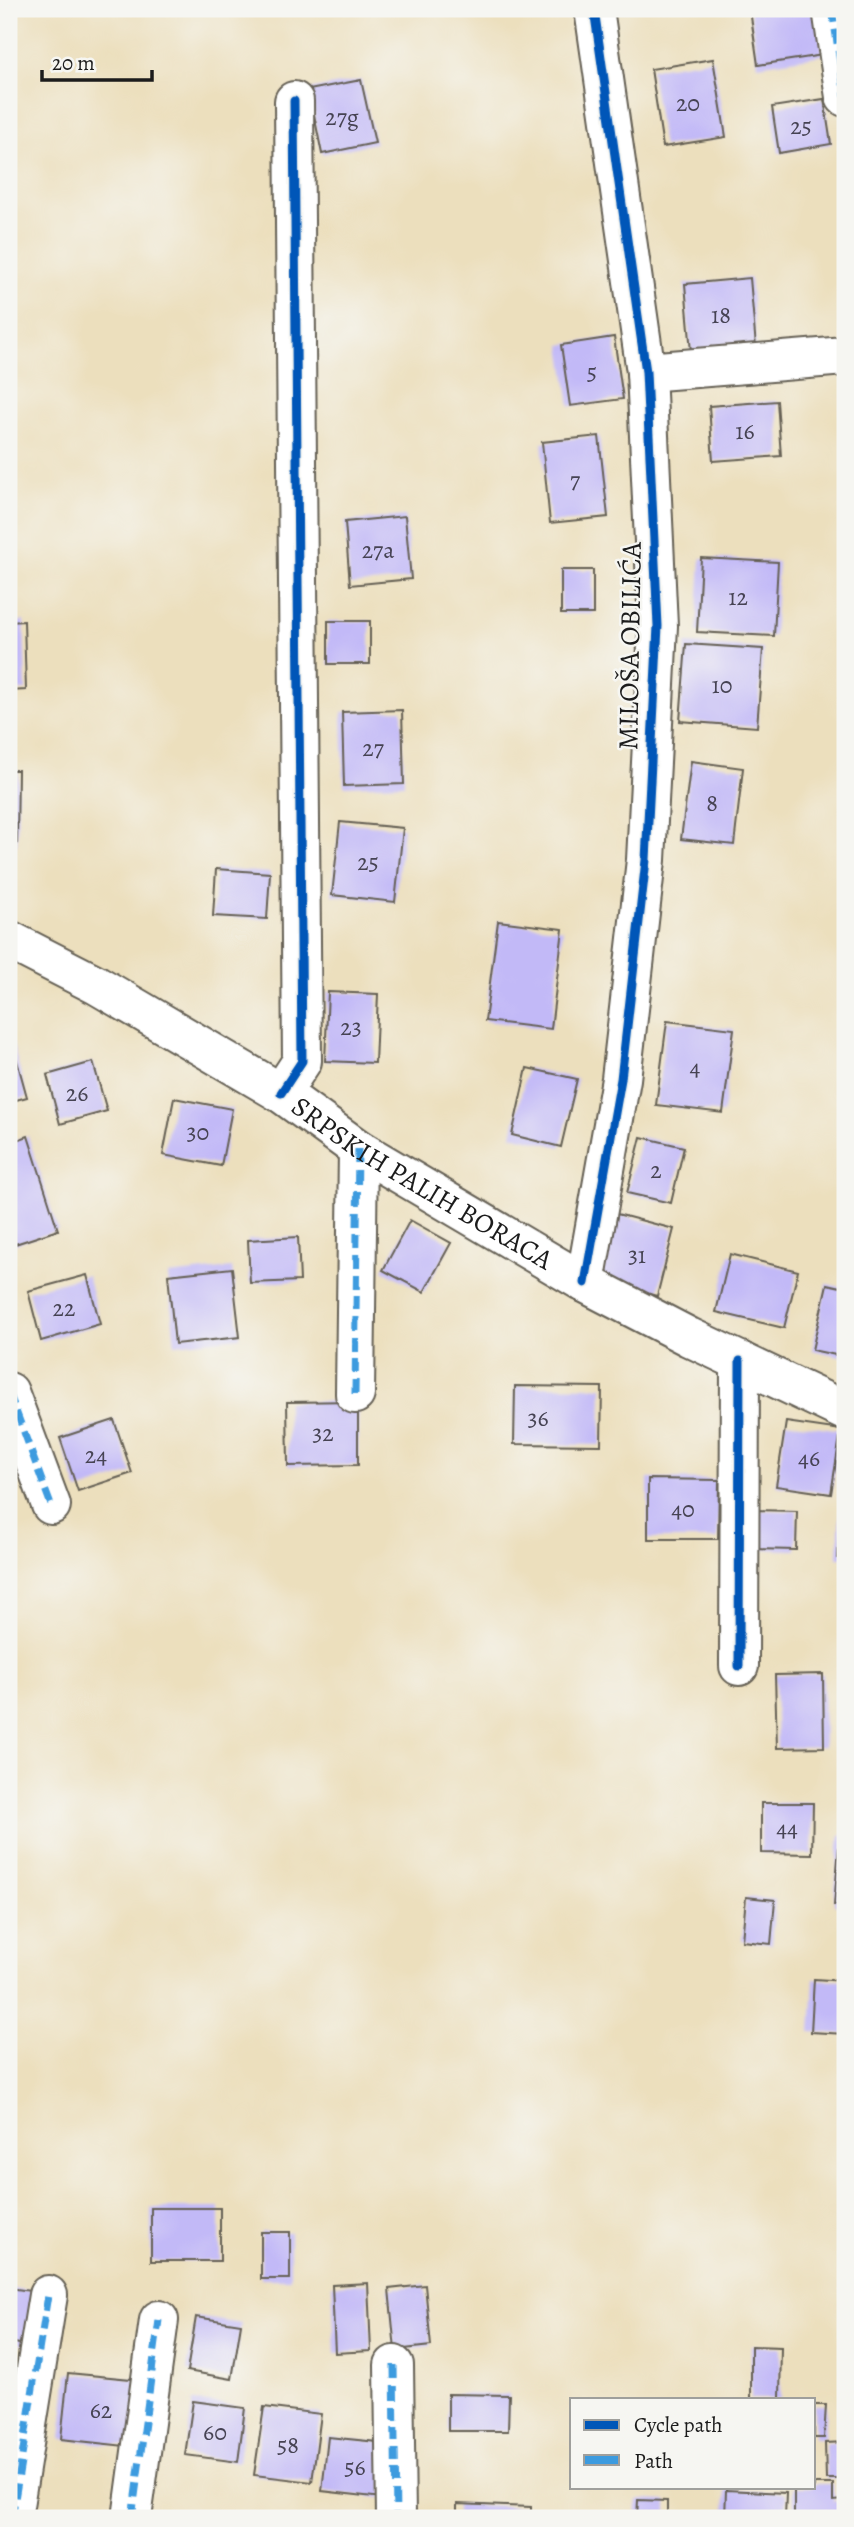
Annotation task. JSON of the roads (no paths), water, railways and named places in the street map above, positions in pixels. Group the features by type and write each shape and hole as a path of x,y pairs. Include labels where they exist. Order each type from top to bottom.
{"street":[{"name":"MILOŠA OBILIĆA","path":"585,1283 621,1079 646,860 658,626 646,372 594,9"},
{"path":"832,9 845,97"},
{"path":"281,1093 302,1061 294,102"},
{"path":"646,372 845,356"},
{"name":"SRPSKIH PALIH BORACA","path":"9,940 97,985 281,1093 358,1149 585,1283 845,1410"},
{"path":"355,1394 358,1149"},
{"path":"739,1666 740,1361"},
{"path":"9,1392 51,1505"},
{"path":"12,2518 48,2295"},
{"path":"132,2518 159,2320"},
{"path":"394,2365 396,2518"}]}
